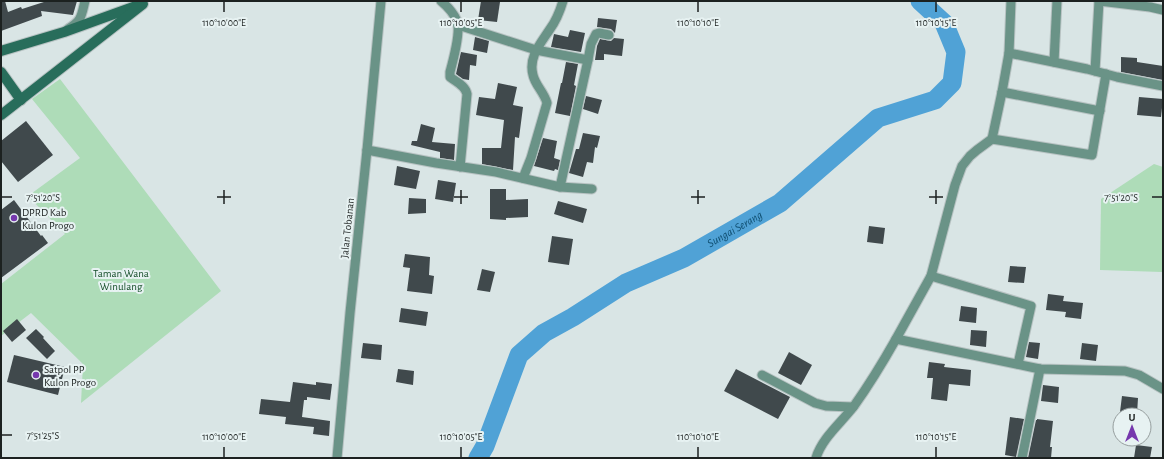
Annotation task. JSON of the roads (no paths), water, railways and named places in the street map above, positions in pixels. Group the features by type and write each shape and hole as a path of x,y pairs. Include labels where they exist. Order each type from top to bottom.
{"street":[{"path":"64,32 76,24 80,19 85,1"},
{"name":"Jalan Tobanan","path":"337,458 381,1"},
{"path":"441,1 455,17 458,25 458,35 450,77 464,87 467,94 460,167"},
{"path":"524,178 546,103 545,97 533,75 533,59 536,50 551,28 564,1"},
{"path":"816,458 831,432 853,407 884,361 931,276 958,175 962,166 970,156 992,139 1002,92 1008,53 1011,1"},
{"path":"1054,62 1057,1"},
{"path":"1095,71 1099,1 1163,10"},
{"path":"1,51 64,32 145,2"},
{"path":"1,116 145,2"},
{"path":"458,25 536,50 588,60"},
{"path":"560,187 591,44 596,34 599,33 609,35"},
{"path":"1008,53 1163,86"},
{"path":"1,72 22,100"},
{"path":"992,139 1092,155 1106,74"},
{"path":"1002,92 1100,111"},
{"path":"367,150 496,172 560,187 592,189"},
{"path":"931,276 1031,306 1018,364"},
{"path":"896,339 1040,369 1125,371 1139,375 1163,389"},
{"path":"1022,458 1040,369"},
{"path":"762,375 815,403 826,406 853,407"}],"waterway":[{"name":"Sungai Serang","path":"478,458 485,446 519,355 544,333 573,317 626,283 684,258 780,203 878,118 935,100 952,83 956,52 944,23 920,1"}],"place":[{"name":"DPRD Kab Kulon Progo","path":"14,218"},
{"name":"Satpol PP Kulon Progo","path":"36,375"}],"park label":[{"name":"Taman Wana Winulang","path":"121,279"}]}
